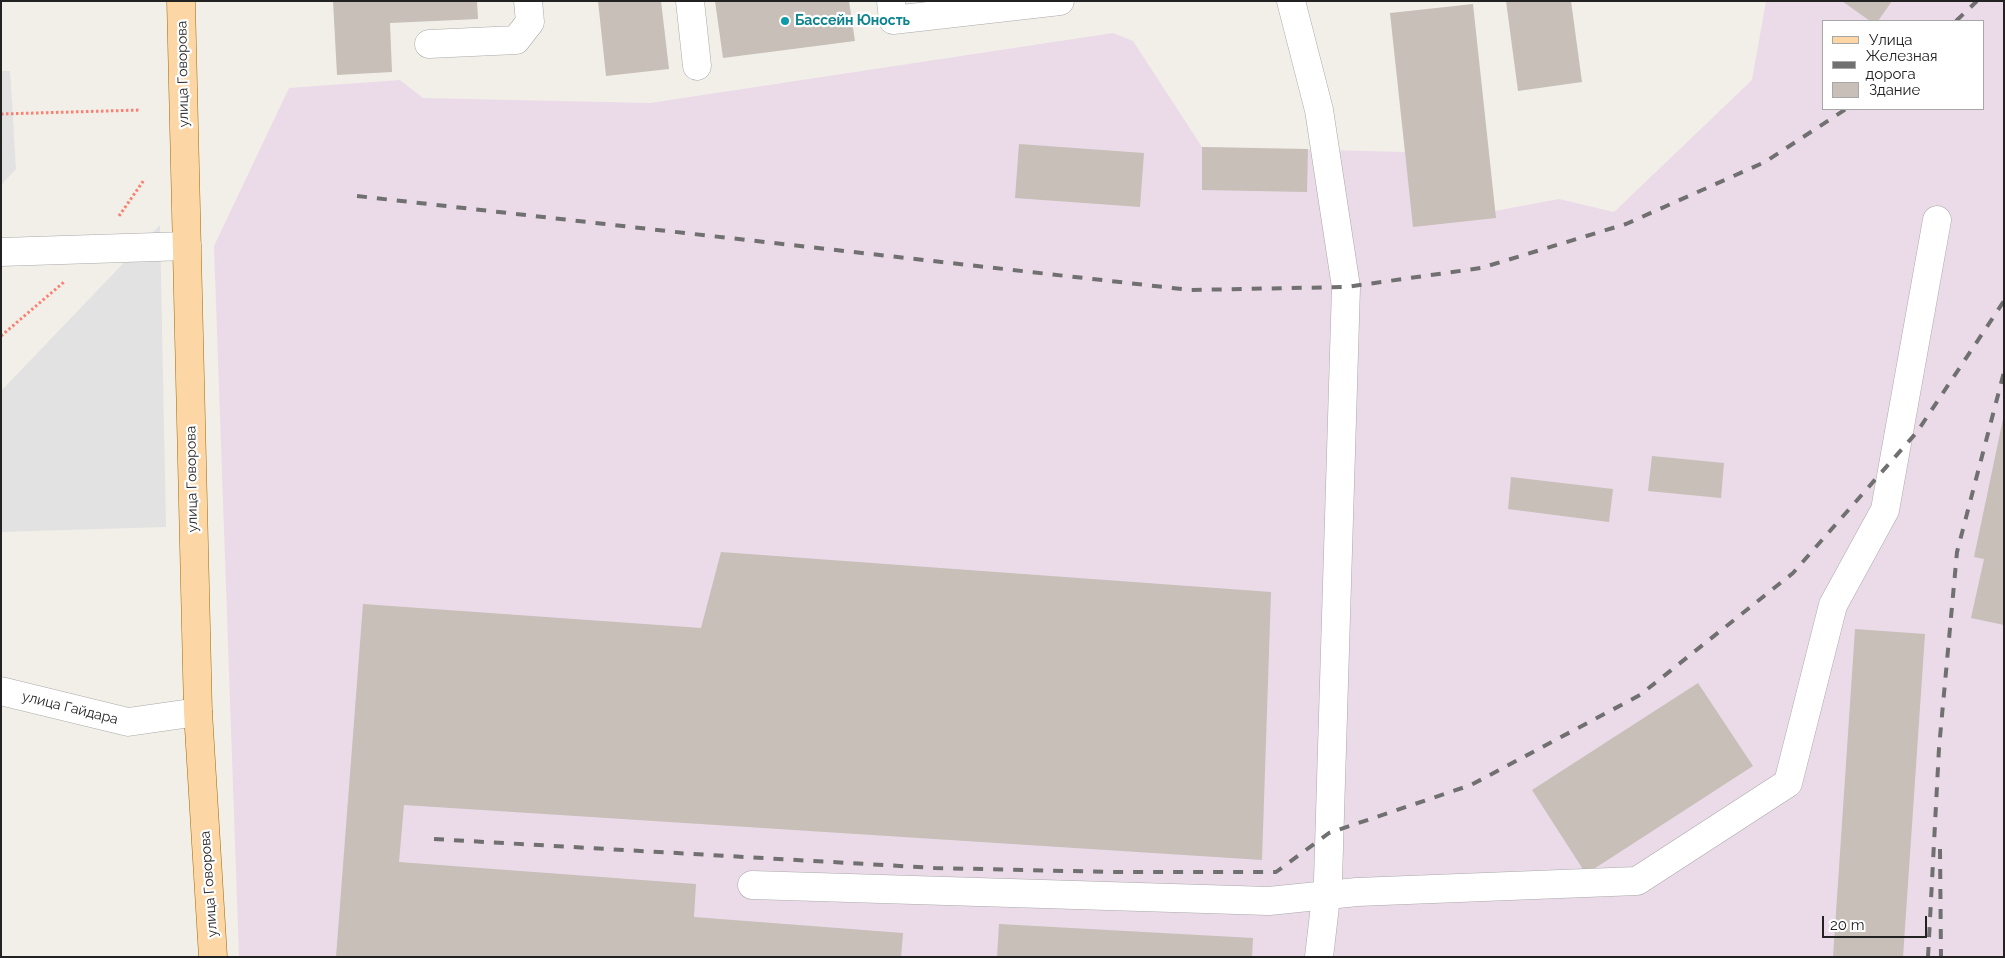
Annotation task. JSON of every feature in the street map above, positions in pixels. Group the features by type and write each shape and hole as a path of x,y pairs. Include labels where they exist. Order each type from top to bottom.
{"main road":[{"name":"улица Говорова","path":"181,1 198,712 213,957"}],"street":[{"path":"429,44 516,40 530,22 528,1"},
{"path":"690,1 697,66"},
{"path":"891,1 893,20 1060,1"},
{"path":"1291,1 1319,110 1346,287 1326,894 1319,957"},
{"path":"752,885 1269,900 1357,892 1637,881 1788,783 1833,605 1885,510 1937,220"},
{"path":"1,252 187,246"},
{"name":"улица Гайдара","path":"1,691 128,722 198,712"}],"path":[{"path":"1,114 141,110"}],"shaded area":[{"path":"1766,1 2004,1 2004,957 239,957 214,246 289,88 400,80 423,98 650,103 1113,33 1133,41 1202,147 1405,152 1414,226 1559,199 1614,212 1752,80"},
{"path":"1,71 10,71 16,169 1,185"},
{"path":"160,225 166,527 1,532 1,391"}],"building":[{"path":"333,1 477,1 478,19 390,23 392,72 337,75"},
{"path":"598,1 661,1 669,69 606,76"},
{"name":"Бассейн Юность","path":"715,1 849,1 855,41 723,58"},
{"path":"1506,1 1571,1 1582,82 1518,91"},
{"path":"1842,1 1892,1 1879,20 1869,20"},
{"path":"1473,4 1496,218 1413,227 1390,13"},
{"path":"1019,144 1144,153 1140,207 1015,198"},
{"path":"1202,147 1308,149 1307,192 1202,190"},
{"path":"2003,419 2004,625 1971,618 1984,559 1974,557"},
{"path":"1652,456 1724,463 1721,498 1648,491"},
{"path":"1511,477 1613,489 1609,522 1508,509"},
{"path":"721,552 1271,592 1262,860 404,805 399,862 696,884 694,917 903,933 901,957 336,957 363,604 701,628"},
{"path":"1855,629 1925,634 1903,957 1833,957"},
{"path":"1698,683 1753,766 1586,874 1532,790"},
{"path":"999,924 1253,938 1252,957 997,957"}],"railway":[{"path":"1957,20 1977,1"},
{"path":"357,196 1190,290 1346,287 1481,268 1626,224 1765,162 1844,110"},
{"path":"434,839 935,868 1113,872 1276,872 1329,833 1471,785 1640,695 1793,573 1917,432 2004,301"},
{"path":"1928,957 1939,748 1957,552 2004,372"},
{"path":"1940,849 1941,957"}],"place":[{"name":"Бассейн Юность","path":"785,21"}]}
